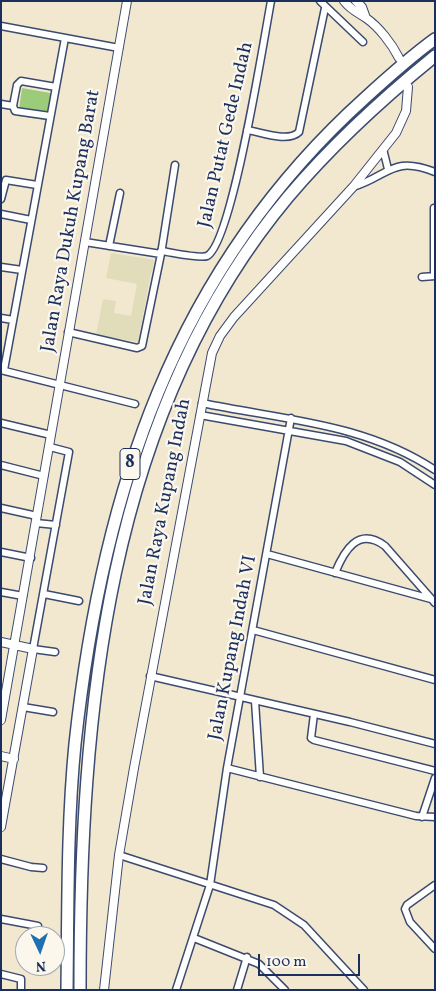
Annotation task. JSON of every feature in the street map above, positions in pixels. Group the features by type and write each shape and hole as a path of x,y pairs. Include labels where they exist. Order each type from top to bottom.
{"highway":[{"name":"8","path":"66,990 71,798 81,696 99,585 122,489 144,425 197,308 216,275 264,206 327,134 396,70 435,39"},
{"name":"8","path":"80,990 84,838 91,720 111,589 138,484 156,431 189,354 214,306 236,269 286,199 338,142 435,56"}],"street":[{"name":"Jalan Raya Dukuh Kupang Barat","path":"1,720 3,695 37,520 68,332 127,1"},
{"name":"Jalan Putat Gede Indah","path":"85,242 203,257 211,253 217,245 226,220 247,130 271,1"},
{"path":"320,1 325,8 363,42"},
{"path":"344,1 353,12 366,18"},
{"path":"360,3 366,18 392,46 399,58"},
{"path":"247,130 281,136 293,136 299,132 325,8"},
{"path":"1,26 119,48"},
{"path":"65,38 3,370 135,404"},
{"path":"50,116 15,111 12,106 17,86 21,81 56,87"},
{"name":"Jalan Raya Kupang Indah","path":"104,990 119,856 150,676 207,374 220,336 311,231 352,187 383,149 404,119 408,87"},
{"path":"1,104 12,106"},
{"path":"383,149 388,169"},
{"path":"352,187 370,181 388,169 402,164 435,172"},
{"path":"68,332 136,348 142,346 161,252 175,165"},
{"path":"1,199 6,180 37,185"},
{"path":"109,246 120,193"},
{"path":"422,277 435,276 434,208"},
{"path":"1,214 31,220"},
{"path":"1,267 22,270"},
{"path":"1,318 13,320"},
{"path":"202,403 291,418 360,433 411,456 435,470"},
{"path":"200,414 346,441 405,464 435,485"},
{"name":"Jalan Kupang Indah VI","path":"176,990 210,885 226,768 268,554 291,418"},
{"path":"1,423 51,435"},
{"path":"1,827 69,452 50,447"},
{"path":"405,464 411,456"},
{"path":"1,465 44,476"},
{"path":"1,508 56,525"},
{"path":"335,573 347,548 364,539 374,540 385,546 434,600"},
{"path":"1,552 30,558"},
{"path":"268,554 434,600"},
{"path":"1,592 23,596"},
{"path":"44,594 79,601"},
{"path":"253,630 435,680"},
{"path":"1,642 54,652"},
{"path":"150,676 435,744"},
{"path":"255,701 260,777"},
{"path":"23,707 52,712"},
{"path":"314,714 311,738 314,740 435,771"},
{"path":"1,756 14,759"},
{"path":"226,768 422,816 435,817"},
{"path":"422,816 435,778"},
{"path":"119,856 266,902 296,918 364,990"},
{"path":"1,859 31,867 44,868"},
{"path":"435,885 407,905 406,914 418,931 435,949"},
{"path":"1,919 38,926"},
{"path":"194,938 247,957 266,969 285,990"},
{"path":"237,990 247,957"},
{"path":"1,974 21,979 21,990"}],"shaded area":[{"path":"111,253 154,260 152,272 139,270 151,272 138,342 96,335 103,299 116,301 114,313 131,316 137,284 106,278"}],"green space":[{"path":"22,88 56,94 51,121 18,116"}]}
